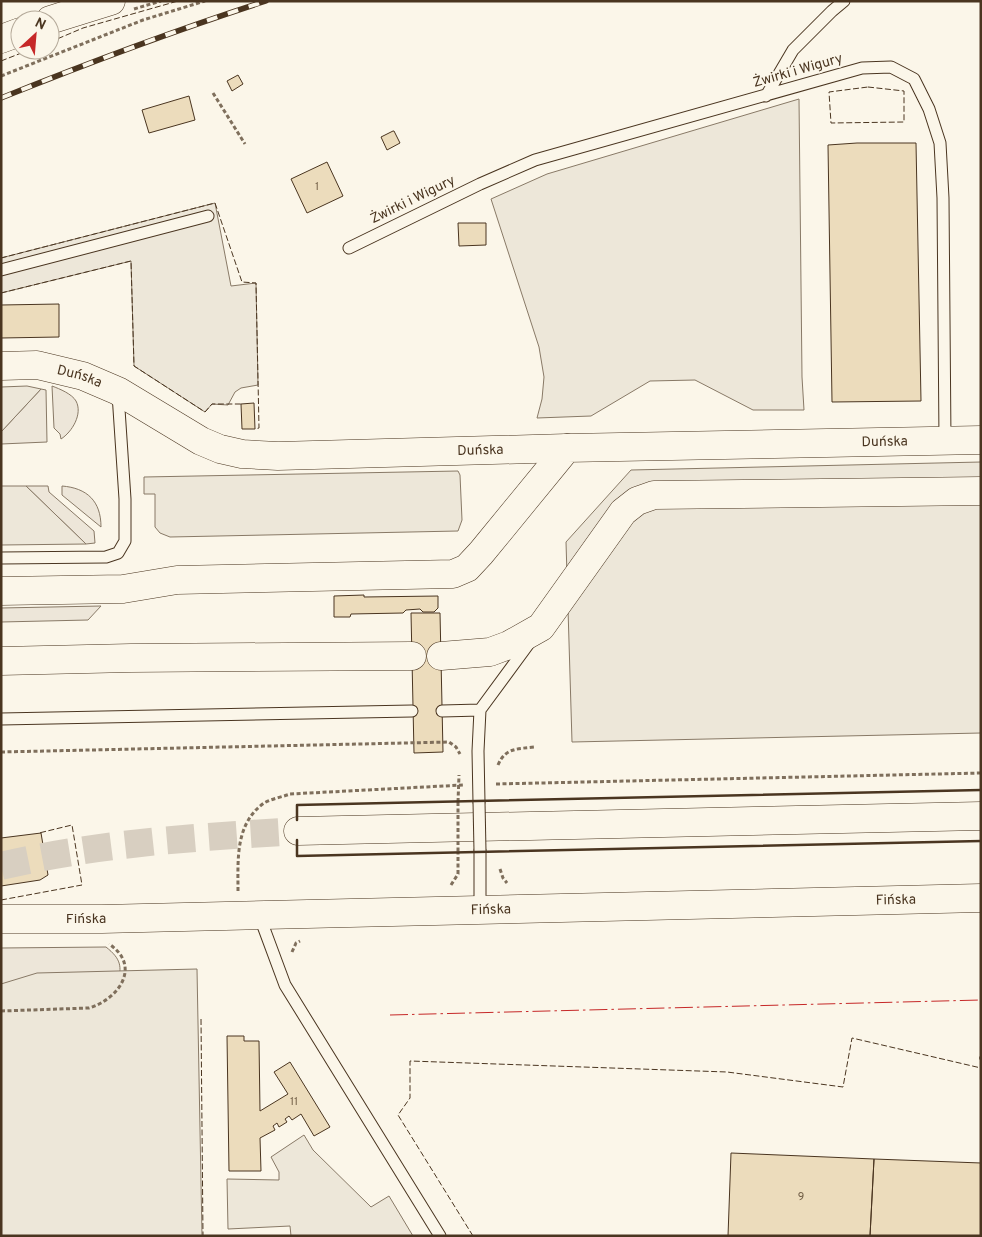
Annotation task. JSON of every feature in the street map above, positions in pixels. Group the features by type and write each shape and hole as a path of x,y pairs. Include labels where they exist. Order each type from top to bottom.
{"main road":[{"path":"60,17 111,1"},
{"name":"Duńska","path":"1,366 37,365 82,376 118,391 201,441 242,454 278,456 981,440"},
{"path":"1,591 123,589 186,580 453,574 468,568 567,448"},
{"path":"441,656 490,652 509,645 540,627 623,512 637,501 654,495 981,491"},
{"path":"1,660 412,656"},
{"path":"298,831 981,816"},
{"name":"Fińska","path":"1,919 981,898"}],"lane":[{"path":"766,96 793,50 844,1"},
{"name":"Żwirki i Wigury","path":"349,248 480,184 535,160 862,68 891,67 914,79 929,109 940,143 943,208 945,440"},
{"path":"1,270 208,216"},
{"path":"1,558 106,556 118,553 125,541 126,526 118,391"},
{"path":"480,910 478,751 480,710 540,627"},
{"path":"442,711 480,710"},
{"path":"1,718 412,711"},
{"path":"248,915 285,985 440,1236"}],"path":[{"path":"1,76 143,20 205,1"},
{"path":"213,93 245,144"},
{"path":"1,752 449,742 456,747 460,754 460,762"},
{"path":"497,774 498,764 504,753 515,749 534,747"},
{"path":"458,852 459,770"},
{"path":"248,915 238,849 246,822 264,803 290,794 478,784 981,773"},
{"path":"497,784 497,792"},
{"path":"1,1011 89,1008 100,1005 110,999 118,991 125,972 120,956 107,943"}],"shaded area":[{"path":"799,99 804,410 753,410 695,380 650,381 591,416 537,418 542,399 544,377 539,347 491,199 547,174"},
{"path":"215,203 231,286 256,283 258,385 241,388 235,392 228,405 212,404 205,412 134,366 131,261 1,293 1,258"},
{"path":"27,386 41,389 1,432 1,387"},
{"path":"52,386 72,396 78,406 75,422 69,432 61,439 60,434 54,428"},
{"path":"41,389 46,390 47,442 1,444 1,432"},
{"path":"981,462 981,733 572,742 566,542 631,470"},
{"path":"458,471 460,475 462,520 458,531 170,537 160,533 155,527 155,494 144,494 144,477"},
{"path":"1,486 26,486 86,544 1,545"},
{"path":"26,486 48,486 49,492 94,531 95,543 86,544"},
{"path":"62,486 79,490 91,497 98,510 101,527 62,495"},
{"path":"101,606 88,620 1,622 1,608"},
{"path":"106,947 115,955 119,963 118,983 1,1008 1,948"},
{"path":"197,969 202,1236 1,1236 1,984 37,973"},
{"path":"304,1135 313,1150 371,1207 389,1196 413,1236 291,1236 290,1226 228,1229 227,1179 279,1180 279,1172 271,1157"}],"building":[{"path":"238,75 243,84 232,91 227,81"},
{"path":"189,96 195,120 149,133 142,110"},
{"path":"393,131 400,143 387,150 381,137"},
{"path":"916,143 921,401 832,402 828,145"},
{"path":"327,162 343,196 307,213 291,179"},
{"path":"458,223 486,223 486,245 459,246"},
{"path":"59,304 59,337 1,338 1,305"},
{"path":"254,403 255,429 242,429 241,404"},
{"path":"364,595 364,597 438,596 438,608 434,612 423,612 420,609 406,610 403,613 351,614 350,617 334,617 334,596"},
{"path":"411,613 440,613 443,752 414,753"},
{"path":"41,833 48,875 40,880 1,886 1,838"},
{"path":"227,1036 244,1036 244,1041 259,1041 260,1111 288,1094 274,1072 290,1062 330,1127 314,1136 301,1114 292,1120 289,1116 285,1119 287,1122 279,1127 277,1123 273,1126 275,1130 260,1138 261,1171 229,1171"},
{"path":"731,1153 874,1159 870,1236 728,1236"},
{"path":"874,1159 981,1163 981,1236 870,1236"}],"tunnel":[{"path":"1,866 111,846 298,831"}],"railway":[{"path":"1,98 132,47 266,1"}],"fence":[{"path":"60,38 83,28 178,1"},
{"path":"1,61 10,57"},
{"path":"868,87 904,91 904,122 831,123 829,92 868,87"},
{"path":"1,258 215,203 242,282 256,283 259,428 255,429"},
{"path":"1,293 131,261 134,366 205,412 212,404 241,404"},
{"path":"1,900 82,885 72,825 39,833"},
{"path":"201,1019 203,1236"},
{"path":"473,1236 398,1115 410,1098 410,1061 727,1072 843,1087 852,1038 981,1068"}],"wall":[{"path":"297,820 297,805 981,790"},
{"path":"297,840 297,856 981,841"}],"power":[{"path":"390,1015 981,1000"}]}
